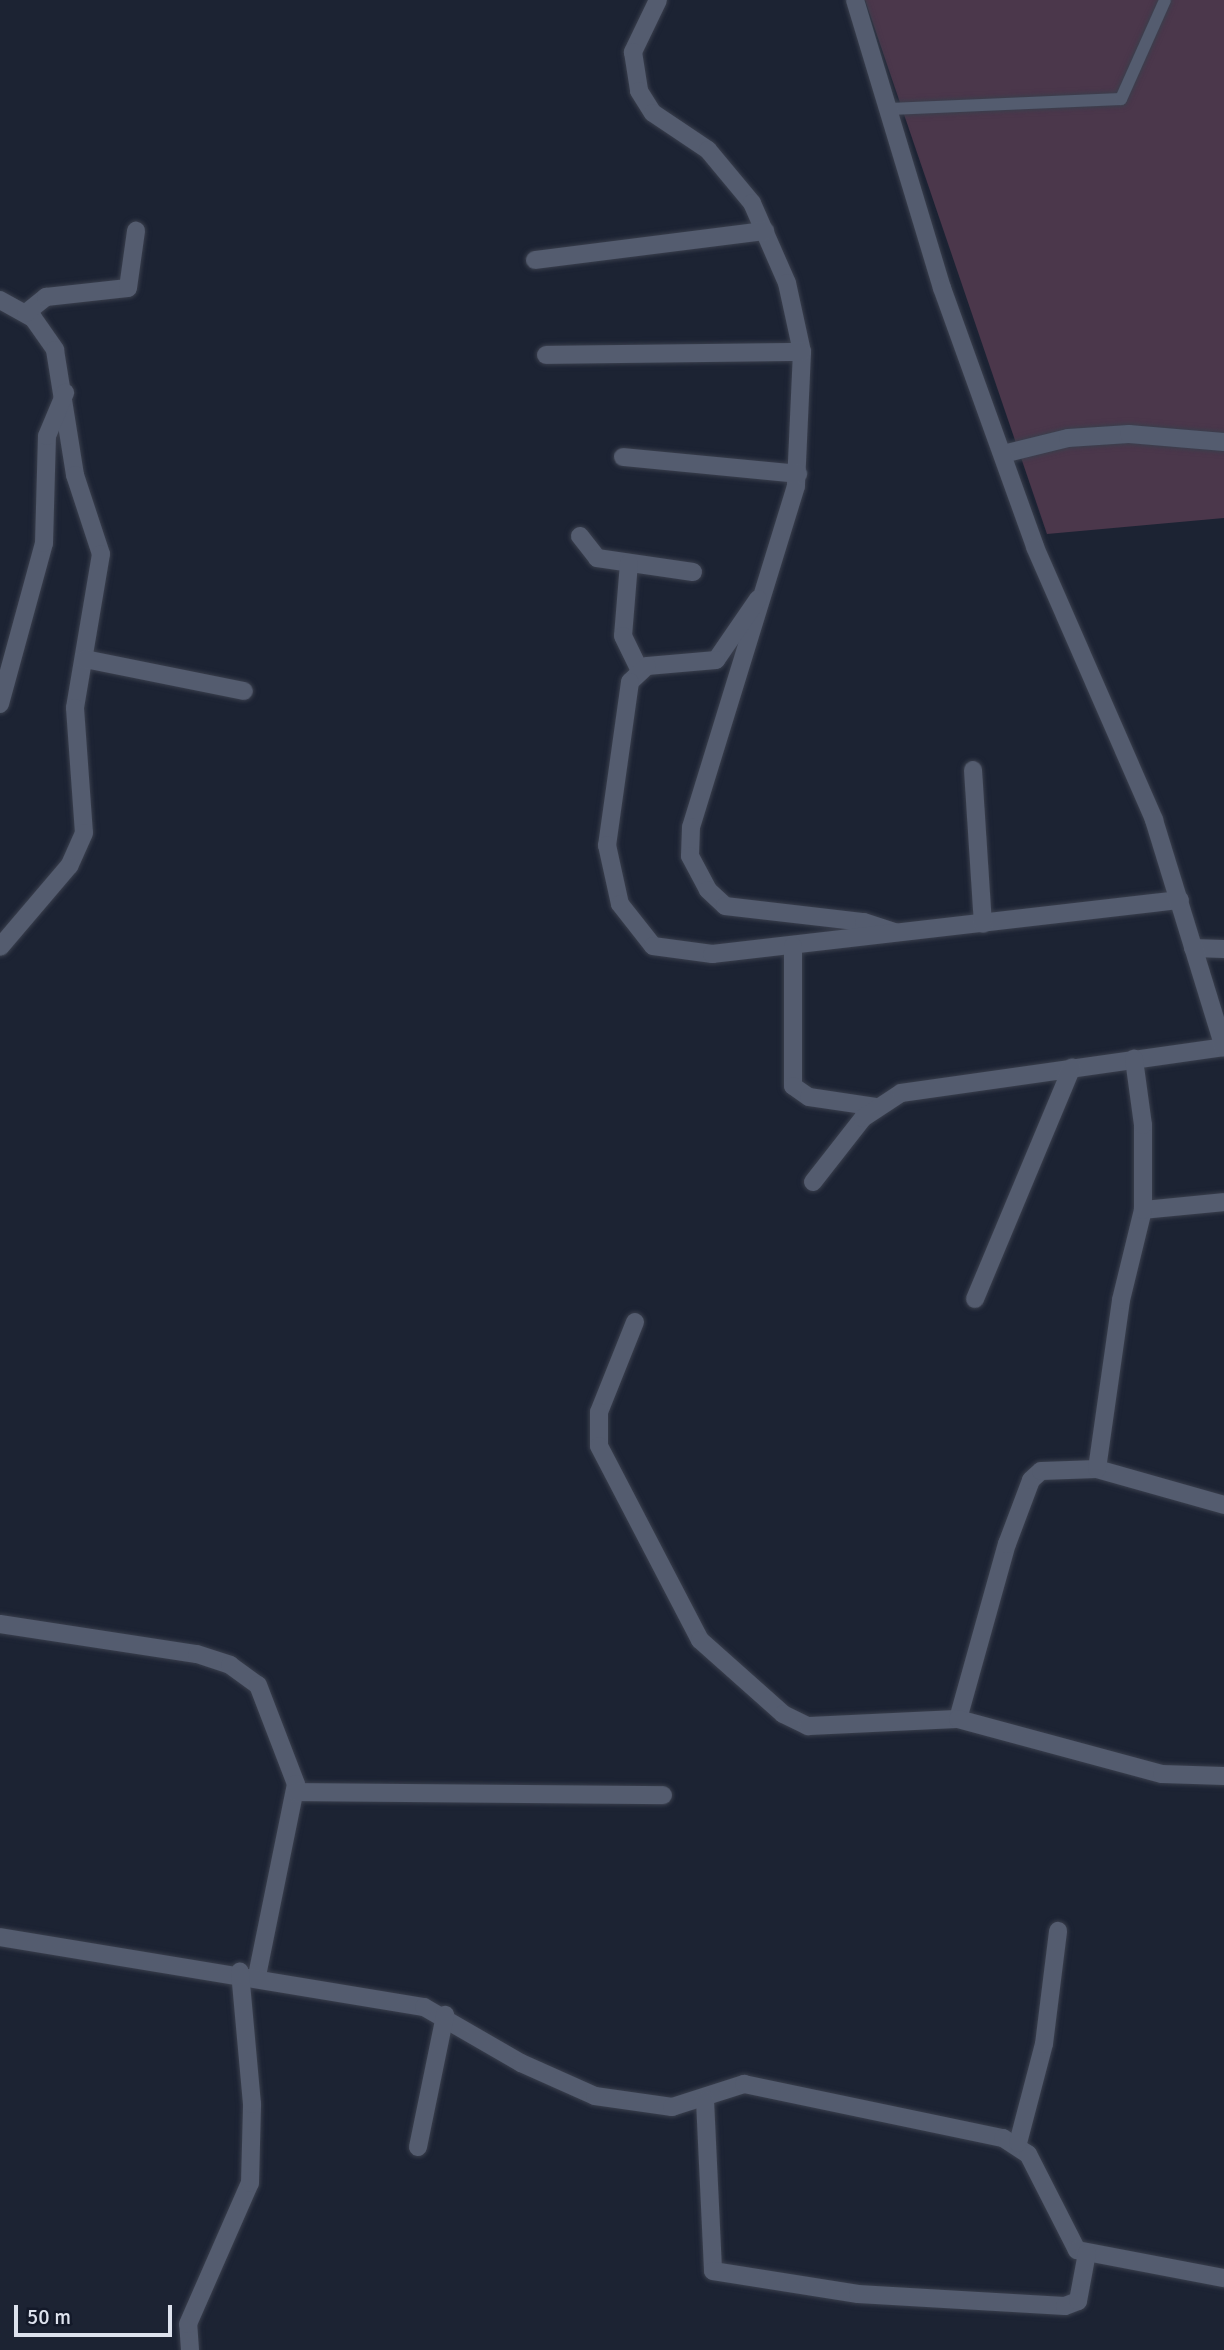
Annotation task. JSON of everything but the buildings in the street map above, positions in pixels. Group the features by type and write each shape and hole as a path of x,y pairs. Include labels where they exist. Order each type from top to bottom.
{"street":[{"path":"658,0 633,52 639,91 653,113 708,150 752,203 787,283 802,352 797,474 773,573 691,827 690,856 715,899 737,911 864,922 895,932"},
{"path":"813,1182 877,1107 926,1085 1224,1047 1154,820 1100,709 942,288 855,0"},
{"path":"26,313 46,297 128,288 136,231"},
{"path":"535,260 765,231"},
{"path":"0,300 26,313 55,350 65,393 75,475 101,554 74,730 84,833 69,866 0,947"},
{"path":"546,355 802,352"},
{"path":"0,704 44,543 47,436 65,393"},
{"path":"1003,454 1068,438 1129,434 1224,442"},
{"path":"623,457 797,474"},
{"path":"580,536 597,558 693,572"},
{"path":"629,563 623,636 639,669 623,711 607,845 620,904 653,946 669,952 793,946 1180,900"},
{"path":"639,669 716,660 773,573"},
{"path":"85,659 244,691"},
{"path":"973,771 983,924"},
{"path":"793,946 793,1086 809,1097 877,1107"},
{"path":"1193,948 1224,949"},
{"path":"1097,1469 1121,1300 1143,1210 1143,1125 1134,1059"},
{"path":"975,1299 1072,1067"},
{"path":"1143,1210 1224,1202"},
{"path":"635,1322 596,1435 700,1640 783,1714 808,1726 943,1725 958,1719 1156,1773 1224,1776"},
{"path":"958,1719 1031,1480 1049,1468 1097,1469 1224,1505"},
{"path":"0,1624 197,1654 230,1665 258,1685 295,1770 296,1792 248,1974 252,2104 250,2183 188,2324 190,2350"},
{"path":"296,1792 663,1795"},
{"path":"1058,1931 1044,2044 1018,2143 1071,2244 1087,2253 1224,2278"},
{"path":"0,1937 248,1974 445,2015 521,2063 595,2096 661,2107 705,2100 732,2084 759,2085 1018,2143"},
{"path":"418,2147 445,2015"},
{"path":"705,2100 713,2271 858,2294 1065,2306 1079,2301 1087,2253"}],"lane":[{"path":"890,109 1121,99 1165,0"}],"shaded area":[{"path":"865,0 1224,0 1224,518 1047,534"}]}
